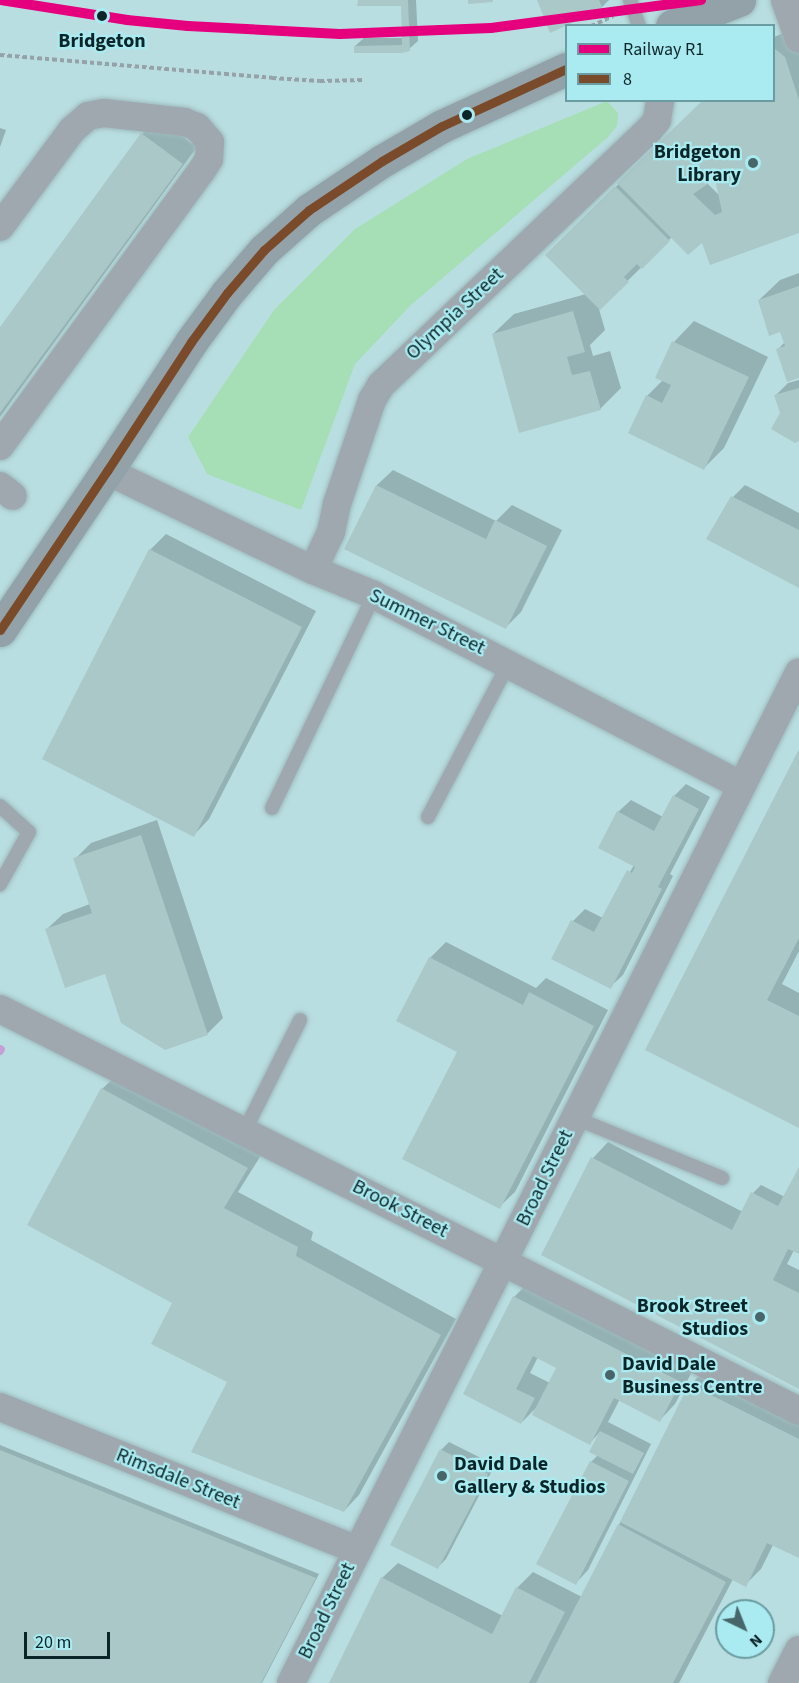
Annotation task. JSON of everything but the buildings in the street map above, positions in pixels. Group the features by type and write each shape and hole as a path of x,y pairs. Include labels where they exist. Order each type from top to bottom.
{"main road":[{"path":"677,24 739,0"},
{"path":"0,630 190,342 227,293 271,243 309,210 382,161 442,126 565,70"}],"street":[{"path":"786,0 799,39"},
{"name":"Olympia Street","path":"313,570 331,532 337,504 372,400 381,385 649,130 657,120 660,102"},
{"path":"0,227 72,130 88,116 96,114 184,122 197,127 210,142 212,149 202,170 0,447"},
{"name":"Summer Street","path":"107,471 313,570 374,595 741,785"},
{"name":"Broad Street","path":"291,1683 799,672"},
{"name":"Brook Street","path":"0,1009 245,1130 799,1411"},
{"name":"Rimsdale Street","path":"0,1407 357,1550"},
{"path":"782,1683 799,1650"}],"lane":[{"path":"630,0 638,24"},
{"path":"272,808 374,595"},
{"path":"428,817 509,663"},
{"path":"0,806 29,832 0,884"},
{"path":"245,1130 300,1020"},
{"path":"575,1118 722,1178"}],"path":[{"path":"0,55 272,78 365,80"}],"green space":[{"path":"605,102 608,102 618,113 617,126 607,138 411,305 355,364 301,510 207,474 188,437 274,310 355,229 467,159"}],"rail line":[{"name":"R1","path":"0,0 127,20 188,26 340,34 491,28 701,0"}],"transit line":[{"name":"8","path":"0,630 191,342 227,293 264,250 309,210 382,161 442,126 565,69"}],"place":[{"name":"Bridgeton","path":"102,16"},
{"name":"Bridgeton Library","path":"753,163"},
{"name":"Brook Street Studios","path":"760,1317"},
{"name":"David Dale Business Centre","path":"610,1375"},
{"name":"David Dale Gallery & Studios","path":"442,1476"}]}
